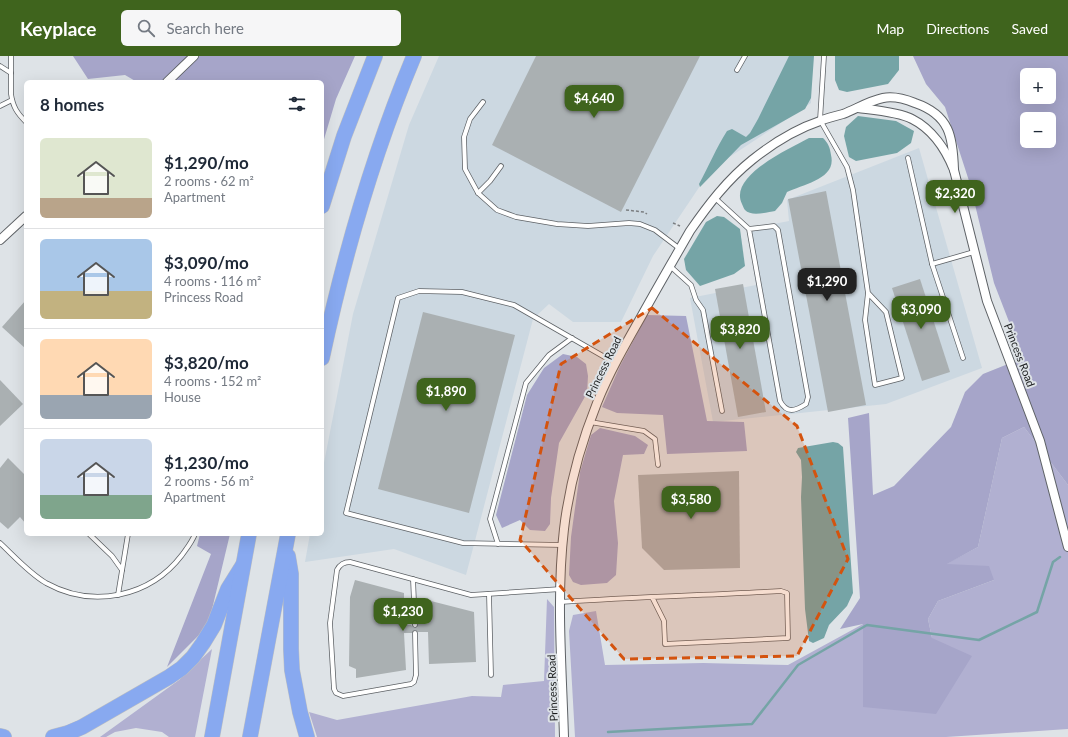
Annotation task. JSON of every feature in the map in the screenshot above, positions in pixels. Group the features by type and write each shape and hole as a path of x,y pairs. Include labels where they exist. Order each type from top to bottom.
{"highway":[{"path":"324,200 344,136 375,56"},
{"path":"324,349 342,266 356,218 387,123 414,56"},
{"path":"212,737 249,536"},
{"path":"250,737 287,540"},
{"path":"287,540 291,574 292,670 300,712 307,737"},
{"path":"53,737 82,727 182,668 193,657 214,625 228,589 243,565"},
{"path":"0,736 4,737"}],"street":[{"path":"169,80 194,56"},
{"name":"Princess Road","path":"564,737 560,602 563,545 572,482 590,422 615,363 690,231 714,198 735,175 753,159 788,136 820,120 883,98 898,98 927,107 937,115 947,128 953,145 954,170"},
{"name":"Princess Road","path":"857,108 876,110 912,118 927,129 948,156 954,170 987,301 1040,441 1068,547"},
{"path":"0,240 24,218"}],"lane":[{"path":"11,56 11,94 13,106 24,120"},
{"path":"737,70 745,56"},
{"path":"824,56 820,120 847,167 853,190 868,293 865,320 875,385 902,378 886,312 868,293"},
{"path":"0,66 11,73"},
{"path":"0,106 12,100"},
{"path":"483,102 470,118 464,136 465,169 478,193 497,210 516,217 557,224 588,226 629,223 640,224 654,230 680,248"},
{"path":"908,158 932,264 963,358"},
{"path":"478,193 490,181 501,166"},
{"path":"714,198 749,229 780,401 783,407 791,411 798,410 806,404 808,397 778,230 774,226 749,229"},
{"path":"932,264 975,252"},
{"path":"670,266 691,285 696,300 703,310 722,411"},
{"path":"563,545 463,543 346,513 398,298 419,291 462,292 514,304 615,363"},
{"path":"498,544 490,519 526,383 549,355 572,338"},
{"path":"590,422 644,431 655,439 658,465"},
{"path":"91,536 112,556 122,570"},
{"path":"118,595 128,536"},
{"path":"0,543 26,568 47,583 69,592 91,596 111,596 142,588 166,573 192,542 194,536"},
{"path":"415,632 416,675 414,682 411,684 343,696 336,693 334,689 330,623 337,570 339,566 346,562 350,562 471,595 561,588"},
{"path":"413,579 415,625"},
{"path":"560,602 652,597 782,591 787,593 788,638 665,644 664,621 652,597"},
{"path":"489,594 491,675"}],"path":[{"path":"626,210 644,212 647,214"},
{"path":"673,223 680,226"}],"highlighted area":[{"path":"652,308 797,426 848,559 797,656 624,659 520,540 561,364"}],"shaded area":[{"path":"73,56 355,56 336,99 324,139 324,80 134,80 125,75 88,79"},
{"path":"439,56 812,56 811,103 725,160 704,180 653,256 621,322 573,322 549,304 533,319 466,575 394,549 305,562 310,536 324,536 324,463 353,314 409,125"},
{"path":"789,56 814,56 811,98 805,109 741,145 700,187 699,184 727,131 732,129 746,137 750,133"},
{"path":"835,56 899,56 899,70 888,84 847,92 839,90 835,80"},
{"path":"913,56 1068,56 1068,485 1024,427 1002,438 978,547 947,564 989,566 994,580 938,601 928,619 932,638 972,656 936,714 863,707 863,624 840,629 860,598 848,418 869,413 873,495 894,486 951,427 965,392 983,374 1023,358 994,283 970,184 945,107 926,84"},
{"path":"858,116 896,121 914,131 911,143 897,153 856,161 849,157 844,136 846,127"},
{"path":"809,138 823,138 827,143 831,152 831,163 829,170 817,180 787,192 782,203 775,211 755,214 745,210 740,194 744,183 752,174 775,156"},
{"path":"919,148 982,368 886,404 713,422 690,298 756,285 747,229 789,221 787,200"},
{"path":"717,216 724,217 740,229 745,266 734,274 700,286 686,270 684,259 706,222"},
{"path":"647,315 686,316 707,421 744,422 747,451 667,454 663,415 617,413 602,407 620,366"},
{"path":"563,354 577,357 586,364 588,376 587,393 559,443 551,498 550,524 545,531 530,530 520,520 502,528 496,515 527,395 544,368"},
{"path":"1024,427 1068,485 1068,729 946,737 575,737 569,631 573,615 596,611 605,665 703,663 788,665 863,624 863,707 932,638 928,619 938,601 994,580 946,564 978,547 1002,438"},
{"path":"600,428 635,436 648,445 644,454 623,455 614,501 618,543 616,575 607,583 581,585 573,582 569,575 571,537 580,472 591,435"},
{"path":"833,442 838,443 843,447 853,593 847,606 829,625 824,638 813,643 809,641 805,609 801,497 802,477 801,460 796,452 798,448"},
{"path":"200,536 230,536 208,626 167,667 211,554 197,546"},
{"path":"547,599 554,607 555,737 317,737 309,712 337,720 472,696 501,697 503,685 544,681"},
{"path":"212,649 195,737 169,737 162,732 136,728 115,732 106,737 100,737 179,680"}],"building":[{"path":"536,56 700,56 621,212 492,145"},
{"path":"826,191 866,405 828,412 788,199"},
{"path":"920,279 950,372 922,381 892,288"},
{"path":"743,284 766,412 738,417 715,289"},
{"path":"24,302 24,347 2,327"},
{"path":"423,312 515,335 469,513 378,489"},
{"path":"0,380 23,404 0,426"},
{"path":"8,458 24,474 24,522 20,517 8,529 0,522 0,468"},
{"path":"739,471 740,568 664,570 642,548 638,475"},
{"path":"355,580 404,593 404,625 411,625 414,628 417,628 418,624 428,624 427,614 431,601 474,612 476,662 429,664 428,632 418,632 415,630 412,633 404,633 406,670 356,678 356,669 349,666 350,597"}],"waterway":[{"path":"608,732 752,724 798,665 867,625 979,640 1037,612 1053,562 1060,557"}]}
